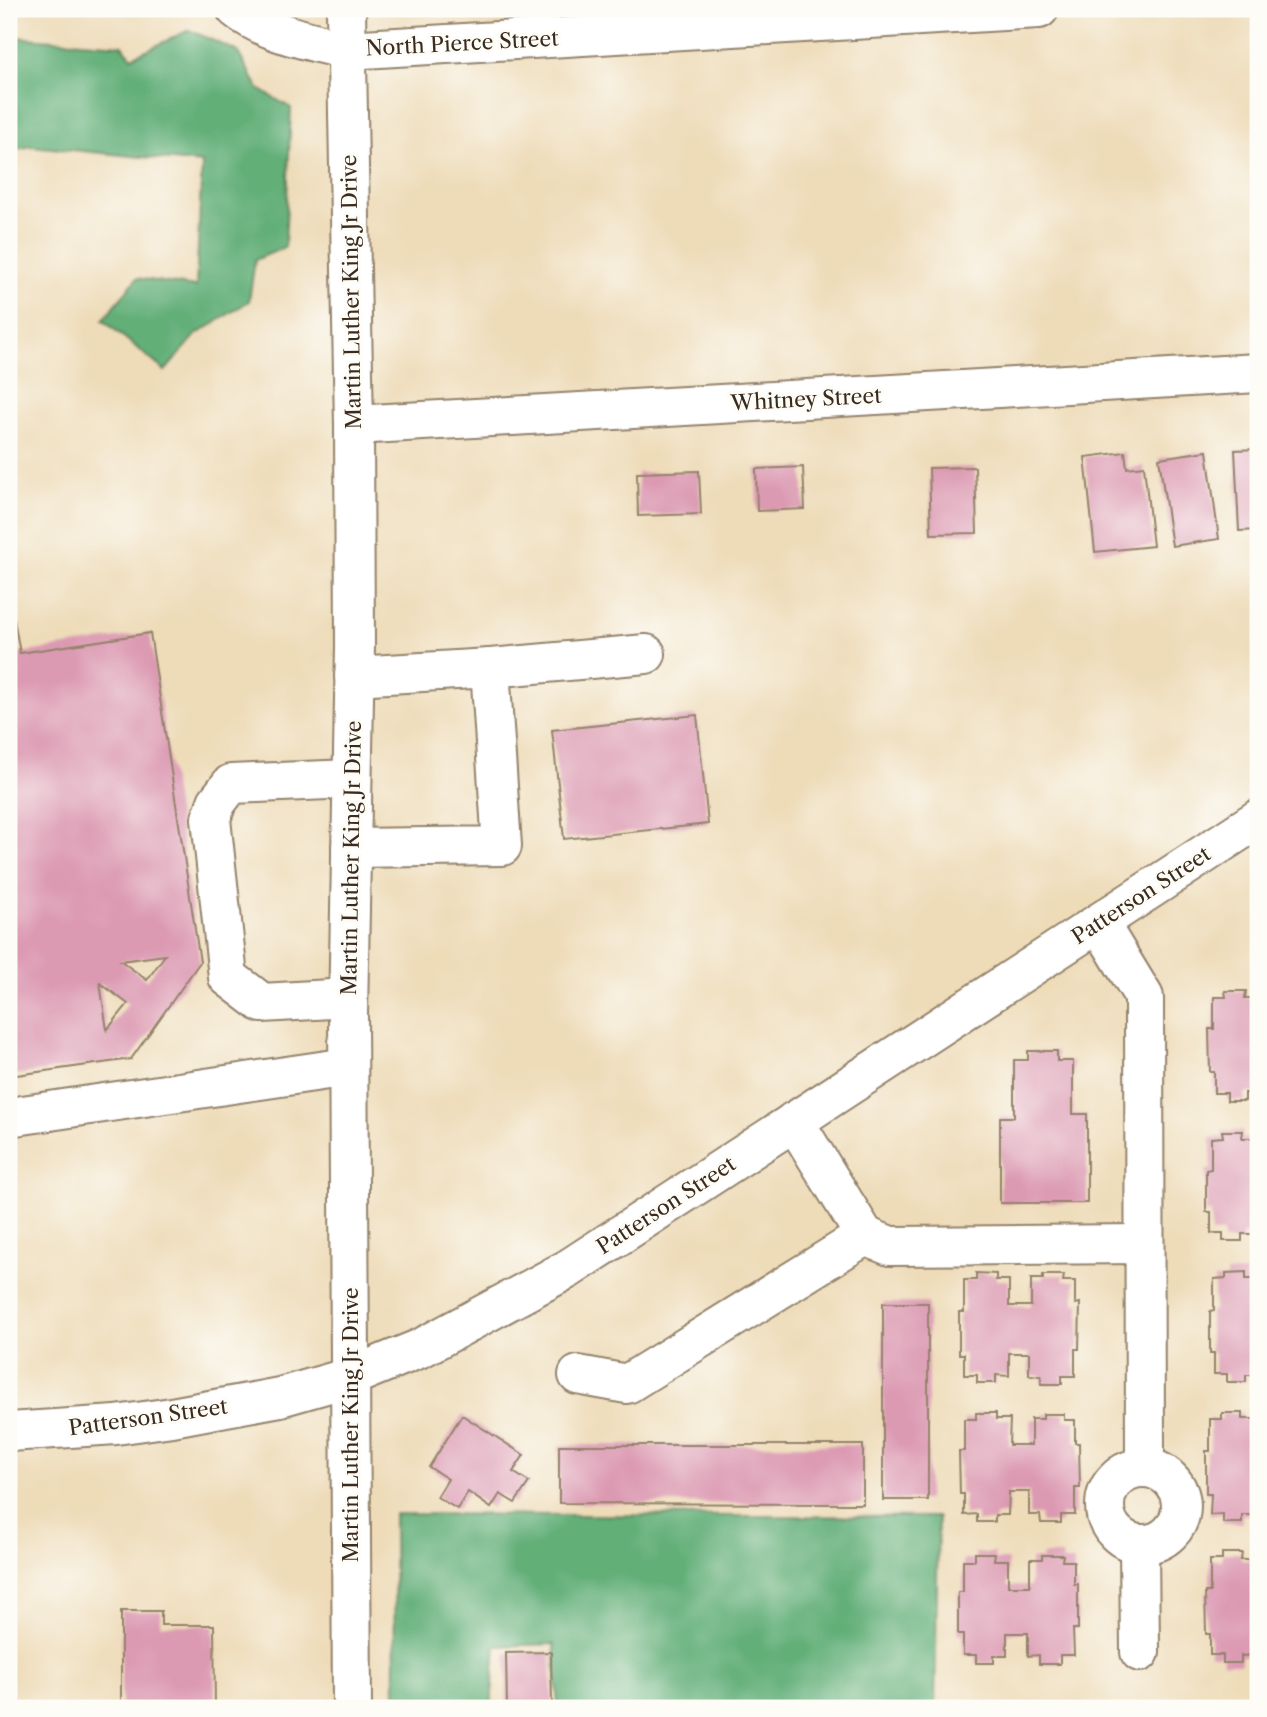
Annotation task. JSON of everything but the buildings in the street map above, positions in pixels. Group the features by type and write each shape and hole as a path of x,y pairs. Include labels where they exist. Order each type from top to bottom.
{"street":[{"name":"North Pierce Street","path":"236,9 249,19 274,31 346,50 1039,9"},
{"name":"Martin Luther King Jr Drive","path":"346,9 354,425 354,676 348,998 352,1708"},
{"name":"Whitney Street","path":"354,425 1258,373"},
{"path":"354,676 489,668 646,654"},
{"path":"351,848 502,846 489,668"},
{"path":"348,998 262,1003 228,976 211,819 217,802 230,784 352,779"},
{"name":"Patterson Street","path":"9,1432 105,1426 280,1397 350,1377 421,1348 568,1269 1258,819"},
{"path":"1099,923 1144,997 1145,1467"},
{"path":"9,1117 348,1067"},
{"path":"794,1121 865,1236 890,1246 1144,1244"},
{"path":"578,1376 627,1384 865,1236"},
{"path":"1145,1467 1157,1469 1168,1476 1181,1496 1179,1521 1163,1539 1152,1544 1126,1541 1108,1522 1105,1510 1105,1496 1111,1484 1121,1474 1133,1468 1145,1467"},
{"path":"1139,1544 1140,1652"}],"green space":[{"path":"189,30 237,51 259,89 291,108 285,247 255,260 249,301 196,335 165,371 103,320 137,278 196,287 202,163 31,146 9,151 9,40 13,37 122,45 132,57"},
{"path":"394,1514 938,1517 935,1708 558,1708 554,1644 496,1646 491,1708 395,1708"}]}
